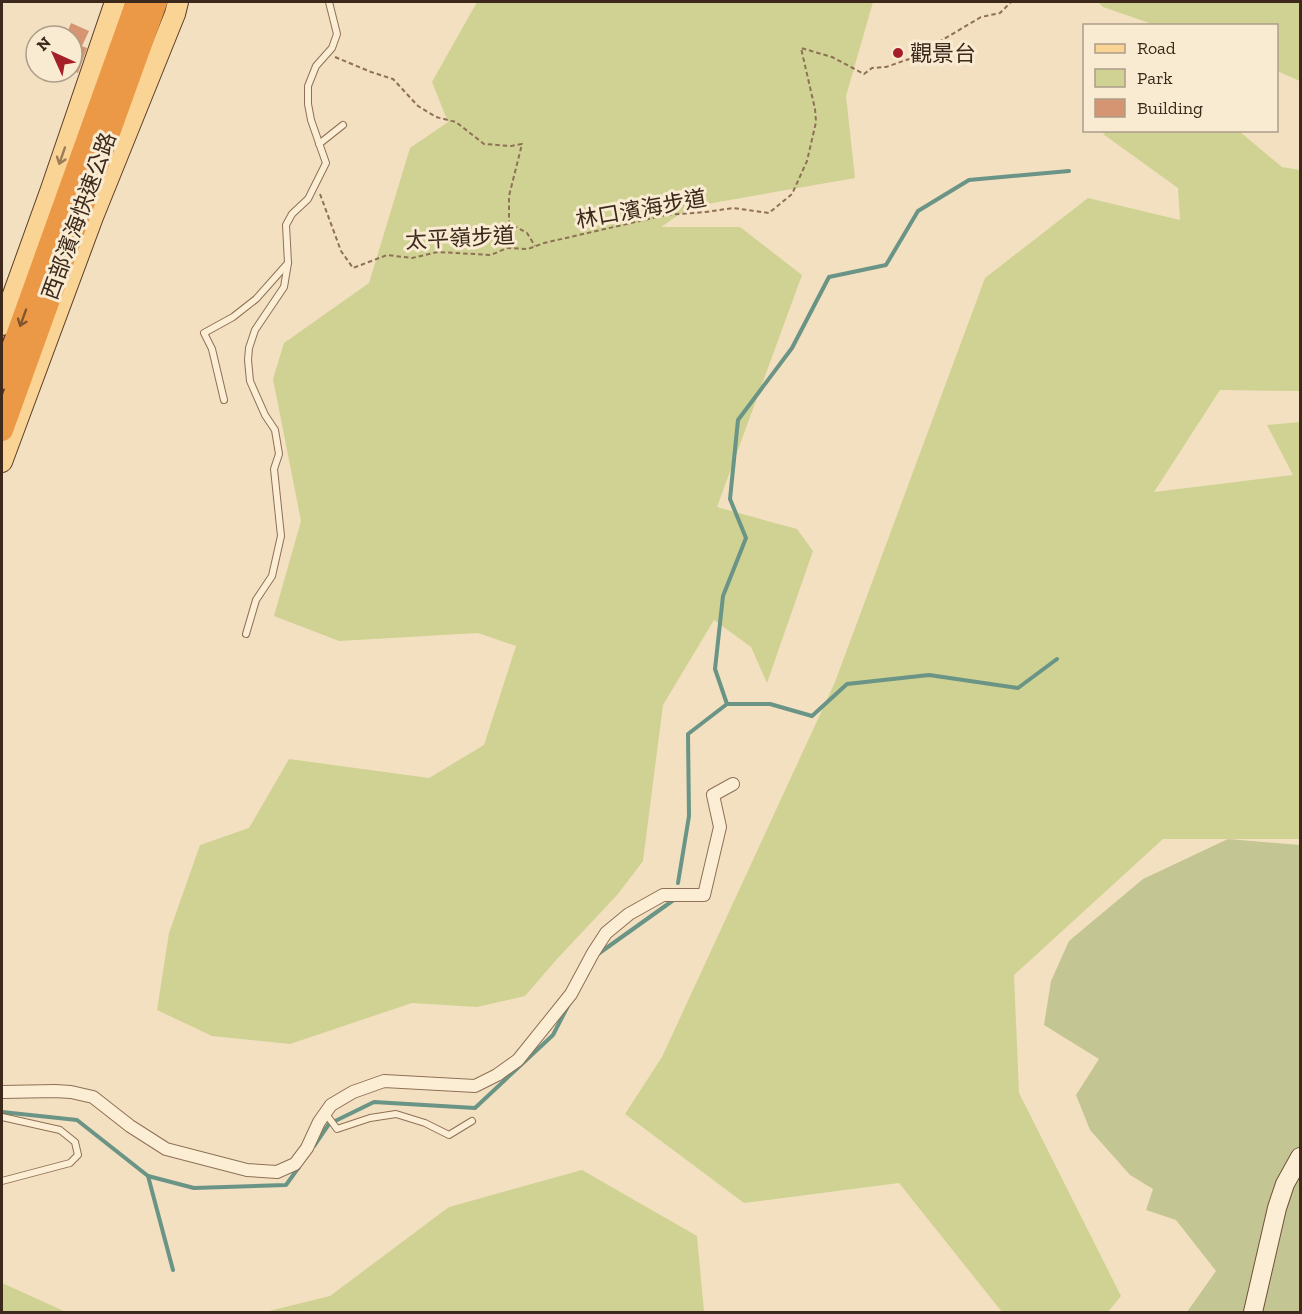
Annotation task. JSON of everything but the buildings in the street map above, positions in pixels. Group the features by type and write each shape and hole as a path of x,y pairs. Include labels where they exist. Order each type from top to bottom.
{"highway":[{"name":"西部濱海快速公路","path":"2,430 134,14 156,2"},
{"path":"80,188 126,111 171,2"},
{"name":"西部濱海快速公路","path":"2,378 80,188"}],"main road":[{"path":"2,325 115,2"},
{"path":"2,462 93,217 178,2"}],"street":[{"path":"2,1092 55,1091 93,1097 130,1126 166,1149 247,1170 277,1172 295,1164 307,1148 319,1122 331,1105 353,1092 384,1082 475,1086 497,1075 518,1060 571,994 606,933 629,914 663,895 704,895 720,827 713,795 733,784"},
{"path":"1253,1312 1277,1208 1285,1184 1300,1157"}],"lane":[{"path":"246,634 256,600 272,576 281,536 274,469 279,454 278,446 275,430 265,415 250,381 249,348 255,330 284,287 288,263 286,225 292,214 308,199 326,162 311,120 308,86 316,66 332,48 337,34 329,2"},
{"path":"319,144 343,125"},
{"path":"224,400 212,349 204,333 233,317 256,299 288,263"},
{"path":"326,1114 337,1129 370,1118 396,1114 425,1123 449,1135 472,1121"},
{"path":"2,1117 60,1130 75,1142 78,1155 70,1163 2,1181"}],"path":[{"name":"林口濱海步道","path":"535,246 666,215 733,208 769,213 792,194 807,161 816,122 801,48 832,57 864,74 872,68 886,67 912,58 981,17 1000,13 1011,2"},
{"path":"328,53 393,79 418,106 436,117 456,122 484,144 511,146 522,144 509,196 509,223 526,233 535,246"},
{"name":"太平嶺步道","path":"316,183 341,251 353,268 387,255 412,258 438,252 490,255 507,248 528,249 535,246"}],"green space":[{"path":"477,2 873,2 846,96 855,178 690,207 661,227 740,227 802,275 717,507 797,529 813,551 767,683 751,647 714,620 663,705 643,861 618,894 525,996 477,1007 412,1003 290,1044 212,1036 157,1010 169,933 200,845 249,828 289,759 429,778 484,745 516,646 478,633 339,641 274,616 301,521 273,379 284,343 369,283 410,148 448,122 432,82"},
{"path":"1098,2 1300,2 1300,81 1278,71 1278,24 1152,24 1103,7"},
{"path":"1106,132 1240,132 1282,167 1300,170 1300,391 1220,390 1154,492 1293,475 1267,425 1300,422 1300,839 1163,839 1014,975 1019,1093 1121,1296 1108,1312 1002,1312 899,1183 744,1203 625,1114 662,1057 835,682 985,278 1088,198 1180,220 1178,188 1103,134"},
{"path":"1228,839 1300,845 1300,1148 1287,1177 1248,1312 1187,1312 1216,1271 1176,1220 1146,1210 1153,1189 1130,1175 1090,1130 1076,1095 1099,1059 1044,1025 1051,981 1069,941 1143,879"},
{"path":"582,1170 697,1236 704,1312 265,1312 330,1296 449,1207"},
{"path":"1300,1172 1300,1312 1259,1312 1290,1193"},
{"path":"2,1283 66,1312 2,1312"}],"waterway":[{"path":"678,883 689,816 688,734 727,704 715,669 723,596 746,538 730,499 738,420 792,348 829,277 886,265 918,211 969,180 1069,171"},
{"path":"727,704 770,704 812,716 847,684 929,675 1018,688 1057,659"},
{"path":"598,954 675,899"},
{"path":"314,1146 329,1124 374,1102 475,1108 553,1035 569,1004"},
{"path":"2,1112 77,1120 148,1176 194,1188 286,1185 299,1167"},
{"path":"148,1176 173,1270"}],"place":[{"name":"觀景台","path":"898,53"}]}
